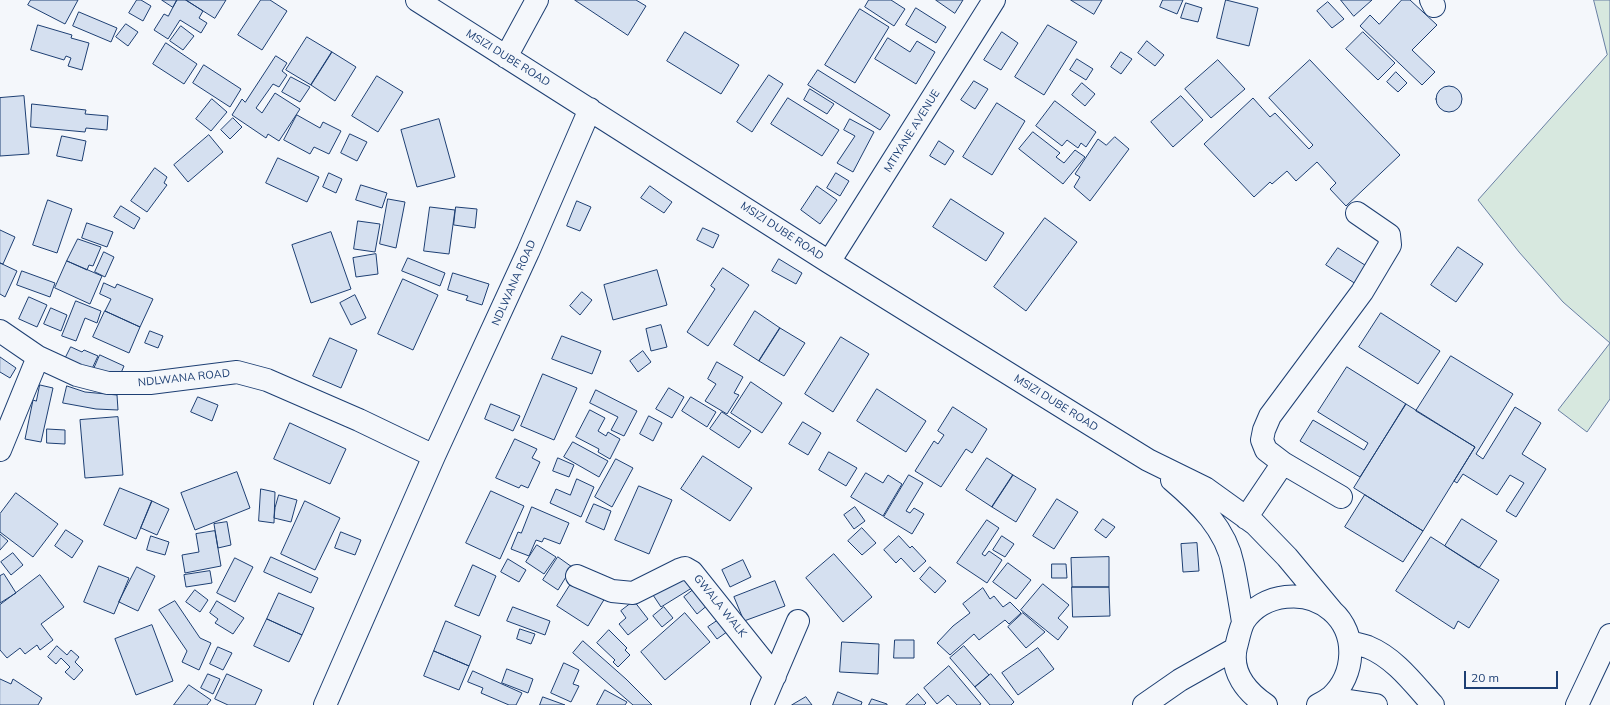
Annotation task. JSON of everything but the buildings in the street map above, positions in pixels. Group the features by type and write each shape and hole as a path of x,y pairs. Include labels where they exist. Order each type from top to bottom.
{"main road":[{"name":"MSIZI DUBE ROAD","path":"417,0 829,262 1148,460 1205,488 1255,524 1344,625 1350,642"},
{"path":"506,56 537,0"},
{"name":"MTIYANE AVENUE","path":"829,262 994,0"},
{"name":"NDLWANA ROAD","path":"325,705 434,456 528,252 590,109"},
{"path":"1341,497 1283,463 1266,450 1262,440 1264,430 1270,416 1362,292 1390,245 1389,235 1357,213"},
{"name":"NDLWANA ROAD","path":"0,331 38,357 78,375 108,383 150,383 237,372 267,380 359,420 434,456"},
{"path":"0,450 38,357"},
{"name":"MSIZI DUBE ROAD","path":"1148,460 1192,497 1206,512 1218,529 1228,548 1233,564 1243,622"},
{"path":"1246,518 1283,463"},
{"name":"GWALA WALK","path":"577,576 612,592 633,592 685,568 692,572 776,676"},
{"path":"1266,705 1253,696 1240,680 1234,661 1243,622 1254,610 1272,599 1293,596 1314,600 1332,611"},
{"path":"762,705 776,676 798,621"},
{"path":"1577,705 1610,635"},
{"path":"1324,701 1344,682 1350,663 1350,642 1367,646 1388,659 1401,670 1433,705"},
{"path":"1144,705 1180,680 1236,649"},
{"path":"1324,701 1376,705"}],"shaded area":[{"path":"1594,0 1610,0 1610,343 1563,302 1519,252 1478,200 1607,55"},
{"path":"1610,343 1610,399 1587,432 1558,410"}]}
